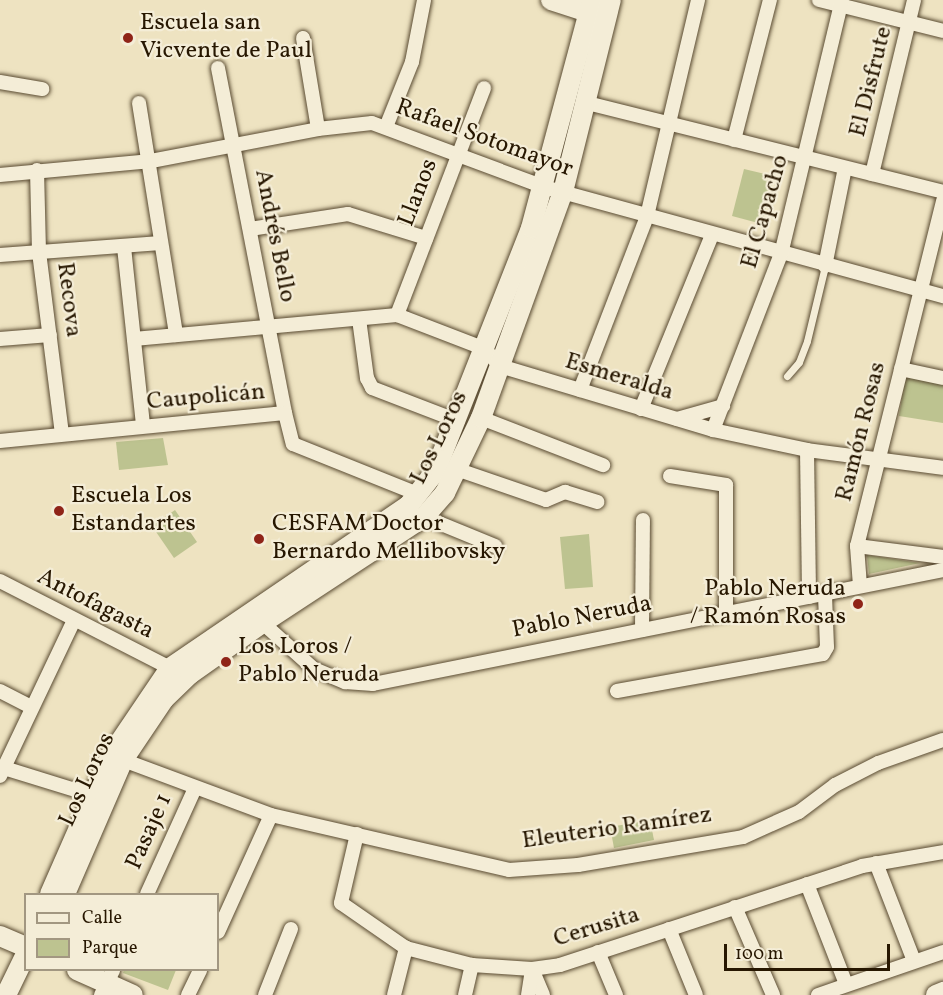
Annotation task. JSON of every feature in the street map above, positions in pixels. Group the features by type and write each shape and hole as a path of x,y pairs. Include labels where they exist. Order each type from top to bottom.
{"main road":[{"path":"551,0 590,6"},
{"name":"Los Loros","path":"65,893 117,758 170,668 424,517 445,493 481,418 563,192 611,0"},
{"name":"Los Loros","path":"50,893 91,795 117,758 177,686 257,618 409,505 435,472 458,421 544,187 590,6"},
{"path":"0,936 24,946"},
{"path":"6,995 24,958"},
{"path":"19,995 30,971"},
{"path":"81,971 134,995"},
{"path":"936,995 943,992"}],"street":[{"path":"386,127 412,62 424,0"},
{"path":"580,390 647,216 698,0"},
{"path":"734,140 771,0"},
{"path":"819,0 842,3 910,24 943,31"},
{"name":"El Disfrute","path":"872,174 914,0"},
{"name":"El Capacho","path":"713,430 781,254 842,3"},
{"path":"303,38 318,129"},
{"name":"Andrés Bello","path":"218,68 285,413"},
{"path":"0,82 42,89"},
{"name":"Llanos","path":"397,315 484,88"},
{"path":"139,103 151,162 176,335"},
{"path":"587,103 943,192"},
{"name":"Rafael Sotomayor","path":"0,175 37,170 151,162 318,129 372,123 457,157 544,187 781,254 943,296"},
{"path":"825,266 845,168"},
{"name":"Recova","path":"37,170 39,252 62,434"},
{"name":"Ramón Rosas","path":"860,586 857,546 943,201"},
{"path":"250,229 348,214 426,238"},
{"path":"641,409 712,235"},
{"path":"0,255 161,243"},
{"path":"124,247 143,426"},
{"path":"134,339 397,315 485,349 500,366"},
{"path":"359,319 367,378 372,388 458,421"},
{"path":"0,339 50,335"},
{"name":"Esmeralda","path":"500,366 713,430 807,450 943,468"},
{"path":"901,369 943,378"},
{"path":"677,419 723,406"},
{"name":"Caupolicán","path":"0,441 285,413 293,444 418,494"},
{"path":"481,418 603,465"},
{"path":"807,450 809,597"},
{"path":"456,469 546,500 565,492 598,501"},
{"path":"670,476 726,485 726,615"},
{"path":"424,517 495,546"},
{"path":"642,630 643,520"},
{"path":"857,546 943,557"},
{"name":"Pablo Neruda","path":"257,618 314,669 345,682 373,684 943,570"},
{"name":"Antofagasta","path":"0,581 74,622 170,668"},
{"path":"617,691 823,654 827,647 825,594"},
{"path":"2,772 31,707 74,622"},
{"path":"0,691 31,707"},
{"name":"Eleuterio Ramírez","path":"117,758 271,815 509,870 578,865 743,837 770,828 861,772 943,740"},
{"name":"Los Loros","path":"2,772 91,795"},
{"name":"Pasaje 1","path":"147,893 195,788"},
{"path":"219,930 271,815"},
{"name":"Cerusita","path":"357,834 341,903 406,948 472,965 532,969 598,952 876,863 943,852"},
{"path":"876,863 914,961"},
{"path":"807,884 846,984"},
{"path":"735,908 772,995"},
{"path":"265,995 291,929"},
{"path":"669,929 696,995"},
{"path":"394,995 406,948"},
{"path":"598,952 616,995"},
{"path":"818,995 943,952"},
{"path":"465,995 472,965"},
{"path":"528,995 532,969"},
{"path":"532,969 543,995"},
{"path":"188,995 199,971"}],"lane":[{"path":"787,376 799,362 807,341 825,266"}],"green space":[{"path":"744,169 774,176 762,224 732,216"},
{"path":"905,377 943,385 943,423 899,416"},
{"path":"163,438 168,465 119,470 116,442"},
{"path":"175,510 197,542 174,558 152,526"},
{"path":"589,534 593,587 565,589 560,537"},
{"path":"867,555 920,563 869,574"},
{"path":"650,820 654,840 614,848 610,827"},
{"path":"124,971 176,971 168,990 123,973"}],"place":[{"name":"Escuela san Vicvente de Paul","path":"128,38"},
{"name":"Escuela Los Estandartes","path":"59,511"},
{"name":"CESFAM Doctor Bernardo Mellibovsky","path":"259,539"},
{"name":"Pablo Neruda / Ramón Rosas","path":"858,604"},
{"name":"Los Loros / Pablo Neruda","path":"226,662"}]}
